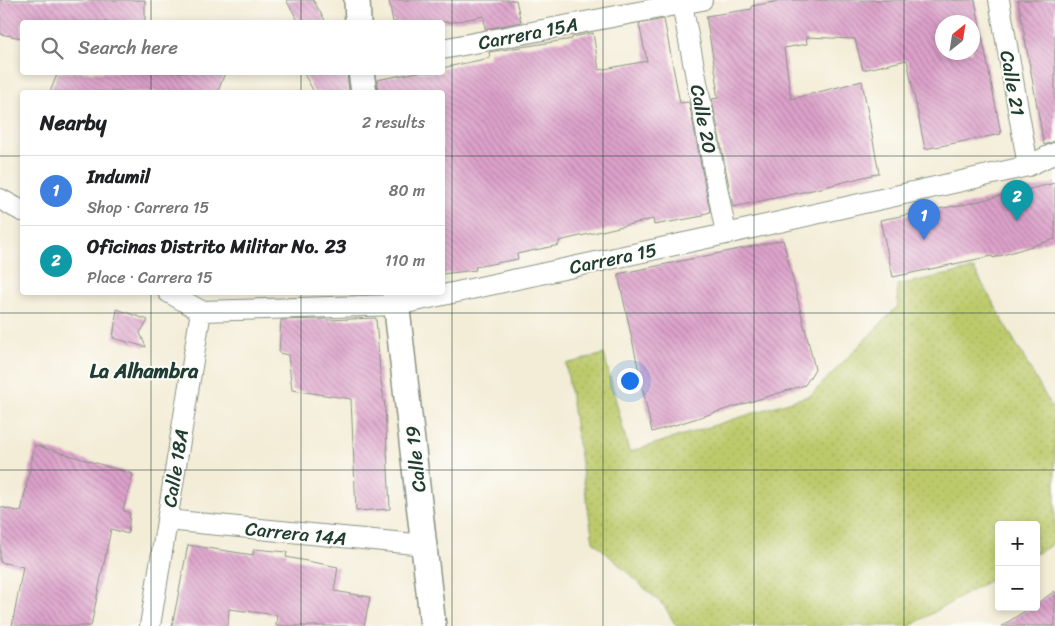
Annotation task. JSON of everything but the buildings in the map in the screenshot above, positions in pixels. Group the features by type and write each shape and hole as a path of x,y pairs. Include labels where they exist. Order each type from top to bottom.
{"street":[{"path":"356,0 358,20"},
{"name":"Carrera 15A","path":"445,48 702,0"},
{"name":"Calle 21","path":"999,0 1028,166"},
{"name":"Calle 20","path":"682,4 726,234"},
{"path":"361,75 364,90"},
{"name":"Carrera 15","path":"445,289 726,234 1028,166 1055,153"},
{"path":"0,199 20,210"},
{"path":"173,295 201,311"},
{"name":"Carrera 15","path":"201,311 396,299 416,295"},
{"name":"Calle 19","path":"396,299 434,626"},
{"name":"Calle 18A","path":"150,626 201,311"},
{"name":"Carrera 14A","path":"167,520 425,545"}],"green space":[{"path":"974,269 1055,413 1055,543 1040,552 1040,521 995,521 995,577 910,626 676,626 665,607 593,541 566,364 604,354 629,452 811,395 898,306 897,285"}],"place":[{"name":"Oficinas Distrito Militar No. 23","path":"1017,221"},
{"name":"Indumil","path":"924,240"}],"district":[{"name":"La Alhambra","path":"144,371"}]}
